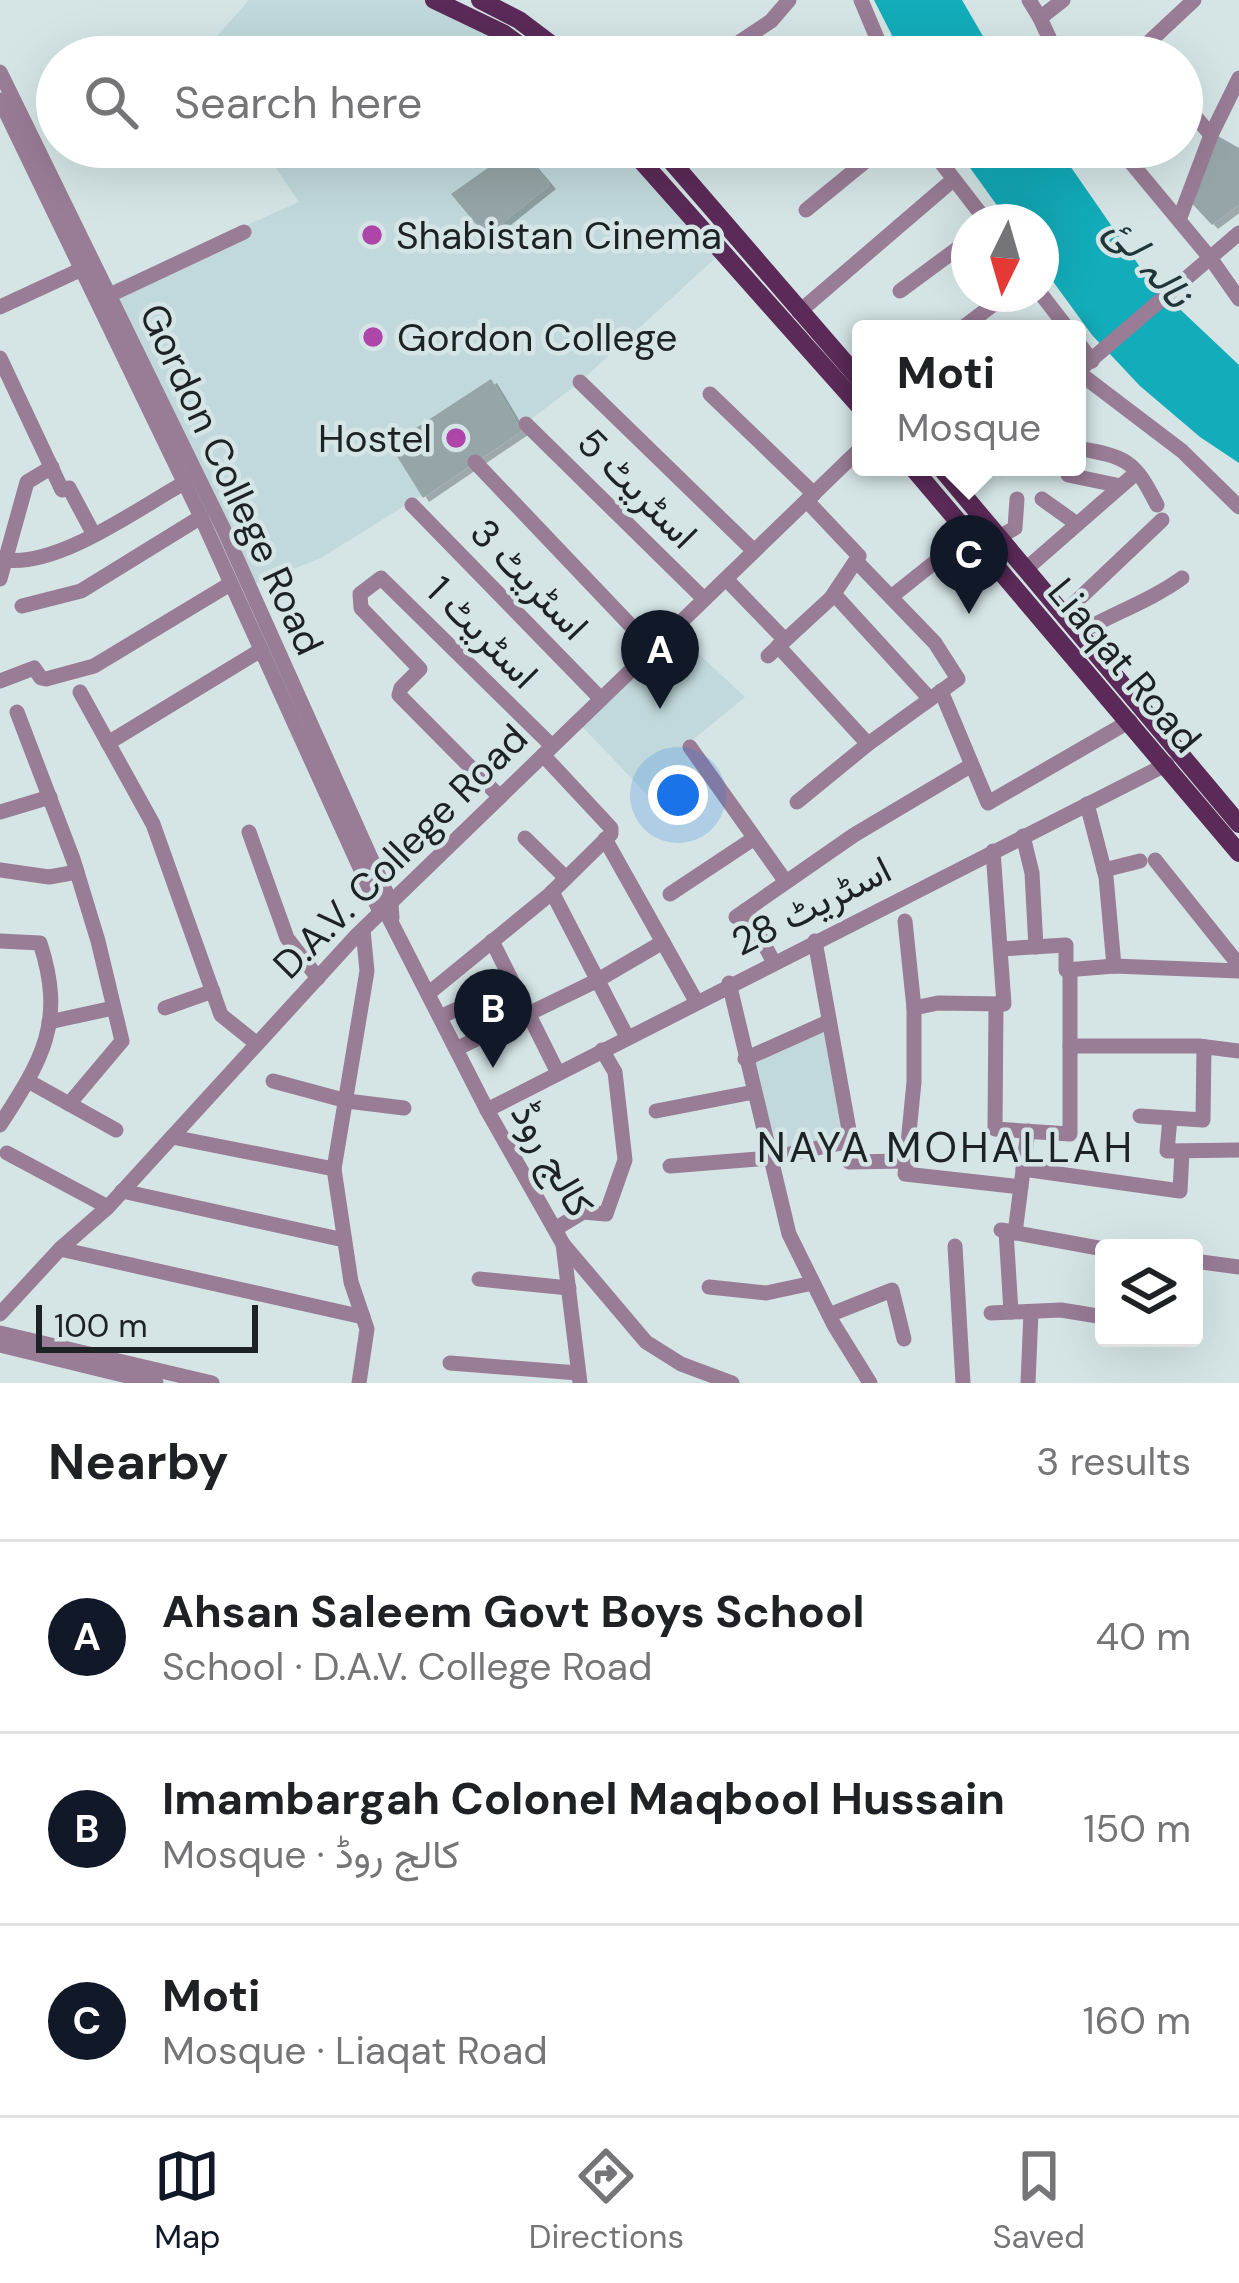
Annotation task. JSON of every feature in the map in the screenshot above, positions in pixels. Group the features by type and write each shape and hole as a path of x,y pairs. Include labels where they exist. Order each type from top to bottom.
{"main road":[{"path":"434,0 507,36"},
{"path":"480,0 540,36"},
{"path":"647,168 852,398"},
{"path":"676,168 852,371"},
{"name":"Liaqat Road","path":"920,476 1239,853"},
{"name":"Liaqat Road","path":"948,476 1239,824"}],"street":[{"path":"748,36 771,21 789,0"},
{"path":"861,0 876,36"},
{"path":"1029,0 1048,36"},
{"path":"1040,18 1063,0"},
{"path":"1158,36 1194,0"},
{"name":"Gordon College Road","path":"0,72 36,145"},
{"path":"1203,156 1237,86"},
{"name":"Gordon College Road","path":"0,100 388,911"},
{"path":"1203,126 1211,135"},
{"name":"Gordon College Road","path":"47,168 224,530 388,911"},
{"path":"806,210 857,168"},
{"path":"945,168 972,204"},
{"path":"1136,168 1179,220 1206,264 1239,299"},
{"path":"1179,220 1199,168"},
{"path":"799,312 947,185"},
{"path":"110,295 244,232"},
{"path":"1086,365 1236,242"},
{"path":"900,291 951,253"},
{"path":"0,307 82,269"},
{"path":"0,358 62,490 69,488 93,533"},
{"path":"1086,371 1182,451 1239,507"},
{"path":"580,382 754,551"},
{"path":"710,394 810,497 859,556 834,594 777,647"},
{"name":"اسٹریٹ 5","path":"526,424 704,599"},
{"path":"1064,614 1160,513 1121,456 1086,450"},
{"name":"D.A.V. College Road","path":"0,1314 108,1207 362,930 388,911 547,750 852,457"},
{"path":"475,462 652,649"},
{"path":"0,579 27,482 52,466"},
{"path":"1026,569 1136,473"},
{"path":"1073,476 1121,486"},
{"path":"5,560 18,562 63,550 184,483"},
{"path":"999,537 1015,528 1017,499"},
{"path":"1042,499 1077,524"},
{"name":"اسٹریٹ 3","path":"412,505 601,699"},
{"path":"22,606 81,591 201,518"},
{"path":"891,597 970,534"},
{"path":"797,802 958,679 935,643 856,561"},
{"name":"اسٹریٹ 1","path":"500,797 399,695 400,688 421,669 361,608 360,594 381,578 547,750"},
{"path":"1079,633 1128,604 1154,598 1183,578"},
{"path":"726,579 777,647 868,744"},
{"path":"0,681 34,668 46,679 94,666 230,584"},
{"path":"834,594 936,695 984,799 995,802 1130,721"},
{"path":"108,743 261,650"},
{"path":"80,692 153,824 221,1015 257,1044"},
{"path":"17,712 77,872 122,1046 69,1104"},
{"path":"690,747 786,882"},
{"path":"429,993 552,892 611,834 547,750"},
{"name":"اسٹریٹ 28","path":"487,1110 1167,764"},
{"path":"773,961 741,914 854,835 970,766"},
{"path":"0,812 50,797"},
{"path":"1087,804 1104,870 1114,966"},
{"path":"249,832 286,938 318,978"},
{"path":"1024,836 1032,873 1036,947"},
{"path":"525,838 566,878"},
{"path":"605,839 696,1001"},
{"path":"670,894 753,839"},
{"path":"914,1008 938,1003 1004,1004 993,851"},
{"path":"1104,870 1147,860 1239,968"},
{"path":"0,870 49,877 77,872"},
{"path":"552,892 627,1037"},
{"name":"کالج روڈ","path":"388,911 487,1110 559,1237 646,1342 681,1364 732,1383"},
{"path":"905,921 914,1008 914,1082 905,1174 1021,1187"},
{"path":"359,1383 367,1329 351,1282 334,1169 367,971 362,930"},
{"path":"814,940 850,1142 849,1162 906,1161"},
{"path":"0,941 40,943 51,1003 46,1048 0,1125"},
{"path":"492,941 558,1073"},
{"path":"456,1049 598,980 663,942"},
{"path":"1001,949 1066,945 1066,970 1239,968"},
{"path":"996,1004 995,1129 1070,1134 1070,970"},
{"path":"440,1017 513,983"},
{"path":"729,983 789,1234 870,1383"},
{"path":"165,1008 213,991"},
{"path":"49,1022 113,1008"},
{"path":"745,1059 828,1022"},
{"path":"1070,1046 1204,1047 1239,1052"},
{"path":"1140,1116 1203,1120 1204,1047"},
{"path":"450,1364 579,1378 559,1237 583,1212 607,1214 626,1160 615,1072 602,1050"},
{"path":"28,1081 116,1130"},
{"path":"274,1081 347,1101 404,1108"},
{"path":"656,1111 754,1093"},
{"path":"1170,1118 1167,1150 1239,1150"},
{"path":"1011,1312 1007,1231 1021,1187 1028,1131"},
{"path":"172,1137 334,1169"},
{"path":"670,1166 770,1158 850,1142"},
{"path":"1023,1168 1180,1191 1182,1152"},
{"path":"7,1153 108,1207"},
{"path":"122,1191 344,1240"},
{"path":"1007,1231 1095,1247"},
{"path":"955,1246 963,1383"},
{"path":"60,1250 363,1317"},
{"path":"1203,1262 1239,1267"},
{"path":"478,1279 568,1288"},
{"path":"710,1287 766,1293 813,1283"},
{"path":"829,1315 892,1290 904,1340"},
{"path":"991,1313 1061,1310 1095,1316"},
{"path":"1028,1383 1031,1312"},
{"path":"0,1333 212,1383"},
{"path":"0,1346 156,1383"}],"shaded area":[{"path":"249,0 434,0 498,36 217,36"},
{"name":"Gordon College","path":"276,168 648,168 722,252 580,382 475,462 321,558 240,590 96,292 299,202"},
{"path":"672,629 745,697 689,743 700,762 655,803 577,721"},
{"path":"828,1022 851,1141 770,1158 745,1059"}],"water":[{"path":"874,0 962,0 983,36 892,36"},
{"path":"970,168 1072,168 1149,280 1239,365 1239,463 1140,386 1092,335 1086,320 1081,320 1059,290 1059,204 996,204"}],"building":[{"path":"1216,135 1239,148 1239,205 1212,225 1185,196"},
{"path":"488,168 536,168 550,185 486,236 451,194"},
{"name":"Hostel","path":"491,379 522,431 423,498 390,445"}],"place":[{"name":"Shabistan Cinema","path":"372,235"},
{"name":"Gordon College","path":"373,337"},
{"name":"Hostel","path":"456,438"},
{"name":"Moti","path":"969,614"},
{"name":"Ahsan Saleem Govt Boys School","path":"660,709"},
{"name":"Imambargah Colonel Maqbool Hussain","path":"493,1068"}],"district":[{"name":"NAYA MOHALLAH","path":"946,1147"}],"water label":[{"name":"نالہ لئ","path":"1150,261"}]}
